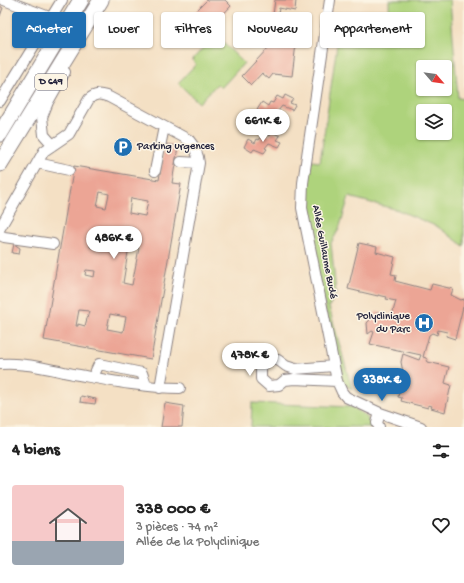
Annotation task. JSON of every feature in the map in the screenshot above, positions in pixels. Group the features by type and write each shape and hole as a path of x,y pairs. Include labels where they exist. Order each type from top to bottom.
{"highway":[{"name":"D 649","path":"0,134 81,0"},
{"name":"D 649","path":"86,24 101,0"},
{"name":"D 649","path":"0,164 71,48"}],"street":[{"path":"4,0 36,12"},
{"path":"55,12 62,0"},
{"name":"Allée Guillaume Budé","path":"330,0 303,183 302,208 337,381"},
{"path":"0,101 33,48"},
{"path":"53,145 44,134 42,117 48,102 66,71 74,48"},
{"path":"0,228 44,151 69,134 88,99 94,95 101,94 189,140 198,154 199,163 160,388"},
{"path":"155,171 164,127"},
{"path":"181,162 199,163"},
{"path":"37,163 68,170"},
{"path":"0,235 4,237 53,244"},
{"path":"334,366 295,369 286,366 278,360 267,360 261,368 261,379 269,386 280,385 285,380 294,379 337,381 346,397 380,413 421,427"},
{"path":"0,364 27,364 160,388 180,388"},
{"path":"378,427 377,423 380,413"}],"green space":[{"path":"389,0 450,0 458,98 464,99 464,246 438,227 398,210 349,197 339,229 331,243 336,293 329,307 352,389 341,382 306,221 307,191 311,161 320,162 337,48 425,48 425,12 389,12"},
{"path":"225,45 244,63 221,88 217,84 199,103 178,83 196,64 192,60 203,48 225,48"},
{"path":"252,403 353,407 367,417 371,427 251,427"}],"building":[{"path":"207,0 225,0 231,6 225,12 195,12"},
{"path":"275,0 296,0 295,11 279,8 278,12 273,12"},
{"path":"0,6 3,8 0,16"},
{"path":"268,48 296,48 292,76 273,74 269,79 262,73 251,85 242,76"},
{"path":"285,95 293,99 290,103 295,105 292,110 282,106 278,111 280,112 277,117 267,113 265,116 257,110 262,102 268,106 270,102 273,103 277,96 283,99"},
{"path":"272,132 280,136 277,140 282,142 279,147 269,143 265,148 267,149 264,153 254,149 252,152 244,147 248,139 255,143 264,133 270,136"},
{"path":"165,144 178,146 172,183 181,184 151,359 44,340 74,166 159,180","holes":["100,192 109,194 106,208 97,206","131,198 148,201 145,216 129,213","91,240 100,241 99,249 90,247","129,246 139,248 132,285 123,283","86,270 95,271 94,277 85,275","79,310 89,311 85,326 78,324 78,326 76,326","110,314 126,317 123,332 107,329"]},
{"name":"Polyclinique du Parc","path":"359,243 377,247 376,252 395,257 391,274 396,275 395,281 430,290 432,284 453,289 451,295 461,300 464,299 464,307 455,339 446,336 447,332 438,330 437,335 432,333 429,335 423,357 426,358 428,362 449,367 445,383 451,385 445,412 431,408 432,406 428,405 428,408 401,401 402,398 398,397 403,372 401,362 403,354 419,360 421,355 370,344 374,332 372,331 368,334 367,323 377,312 392,315 396,301 386,299 387,297 348,289"},
{"path":"14,244 20,248 19,254 12,253"},
{"path":"81,396 96,399 95,404 80,402"},
{"path":"165,403 184,406 182,427 161,427"}],"place":[{"name":"Parking urgences","path":"123,147"},
{"name":"Polyclinique du Parc","path":"424,323"}]}
